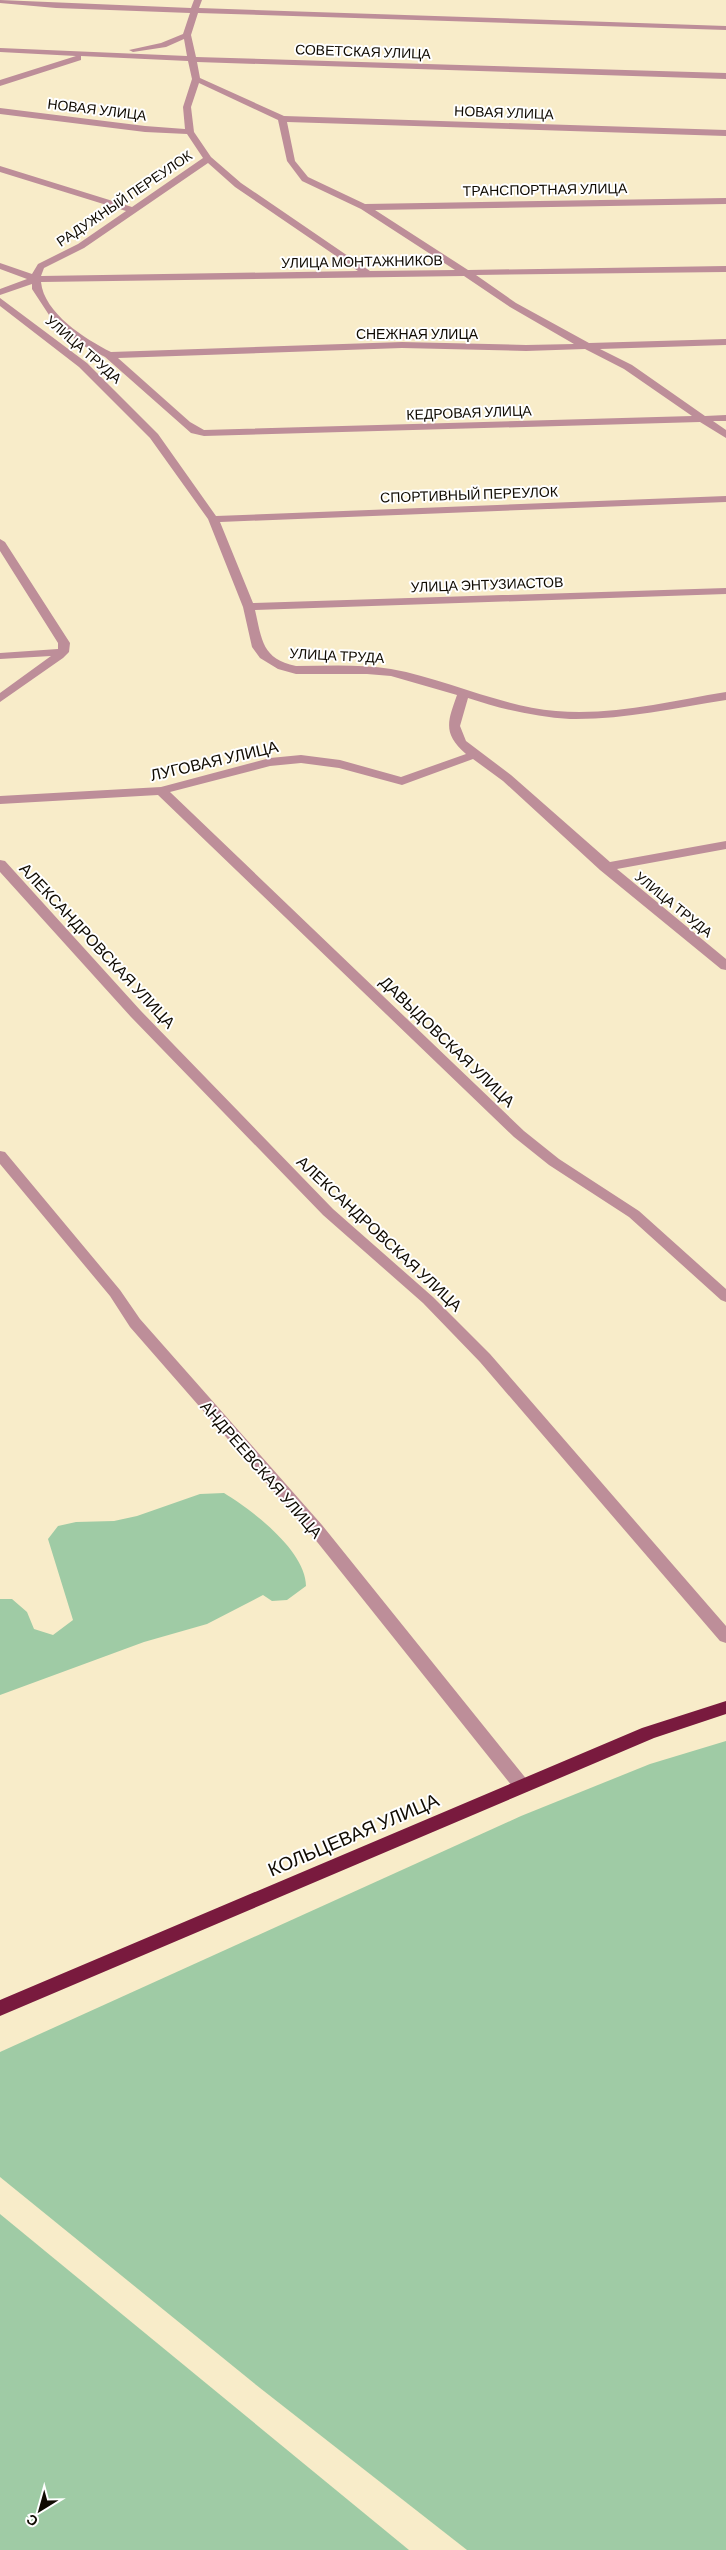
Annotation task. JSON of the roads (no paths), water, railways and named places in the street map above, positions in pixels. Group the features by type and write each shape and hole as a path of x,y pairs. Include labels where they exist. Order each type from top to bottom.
{"highway":[{"name":"КОЛЬЦЕВАЯ УЛИЦА","path":"0,2008 648,1733 726,1707"}],"street":[{"path":"198,0 186,35 193,59 196,79 188,107 190,132 208,159 238,185 368,274"},
{"path":"0,1 56,6 726,28"},
{"path":"0,83 57,64 94,55 163,44 186,35"},
{"name":"СОВЕТСКАЯ УЛИЦА","path":"0,50 193,59 726,76"},
{"path":"196,79 282,119 291,161 296,171 317,186 364,207 468,273 513,305 584,345 628,367 726,435"},
{"name":"НОВАЯ УЛИЦА","path":"0,111 146,129 190,132"},
{"name":"НОВАЯ УЛИЦА","path":"282,119 726,133"},
{"name":"РАДУЖНЫЙ ПЕРЕУЛОК","path":"36,279 37,272 41,266 82,246 208,159"},
{"path":"0,169 132,210"},
{"name":"ТРАНСПОРТНАЯ УЛИЦА","path":"364,207 726,201"},
{"path":"0,266 36,279"},
{"name":"УЛИЦА МОНТАЖНИКОВ","path":"0,292 36,279 726,269"},
{"name":"УЛИЦА ТРУДА","path":"36,279 37,289 54,316 83,342 109,356 195,430 214,433"},
{"name":"УЛИЦА ТРУДА","path":"0,301 76,359 115,395 154,436 213,519 249,607 258,646 264,656 282,667 314,672 367,670 392,673 464,694 454,722 457,736 476,754 505,776 605,867 726,966"},
{"name":"СНЕЖНАЯ УЛИЦА","path":"109,356 402,345 526,348 726,342"},
{"name":"КЕДРОВАЯ УЛИЦА","path":"214,433 726,418"},
{"name":"СПОРТИВНЫЙ ПЕРЕУЛОК","path":"213,519 726,499"},
{"path":"0,542 5,557 58,629 64,643 63,652 0,698"},
{"name":"УЛИЦА ЭНТУЗИАСТОВ","path":"249,607 726,591"},
{"path":"0,656 63,652"},
{"path":"464,694 514,707 569,715 606,713 726,696"},
{"name":"ЛУГОВАЯ УЛИЦА","path":"0,800 161,791 270,762 301,759 340,764 402,782 476,754"},
{"name":"ДАВЫДОВСКАЯ УЛИЦА","path":"161,791 519,1134 554,1162 634,1214 726,1297"},
{"path":"605,867 726,845"},
{"name":"АЛЕКСАНДРОВСКАЯ УЛИЦА","path":"0,864 136,1014 328,1212 428,1300 484,1358 726,1637"},
{"name":"АНДРЕЕВСКАЯ УЛИЦА","path":"0,1155 115,1293 135,1323 240,1446 316,1529 522,1786"}]}
